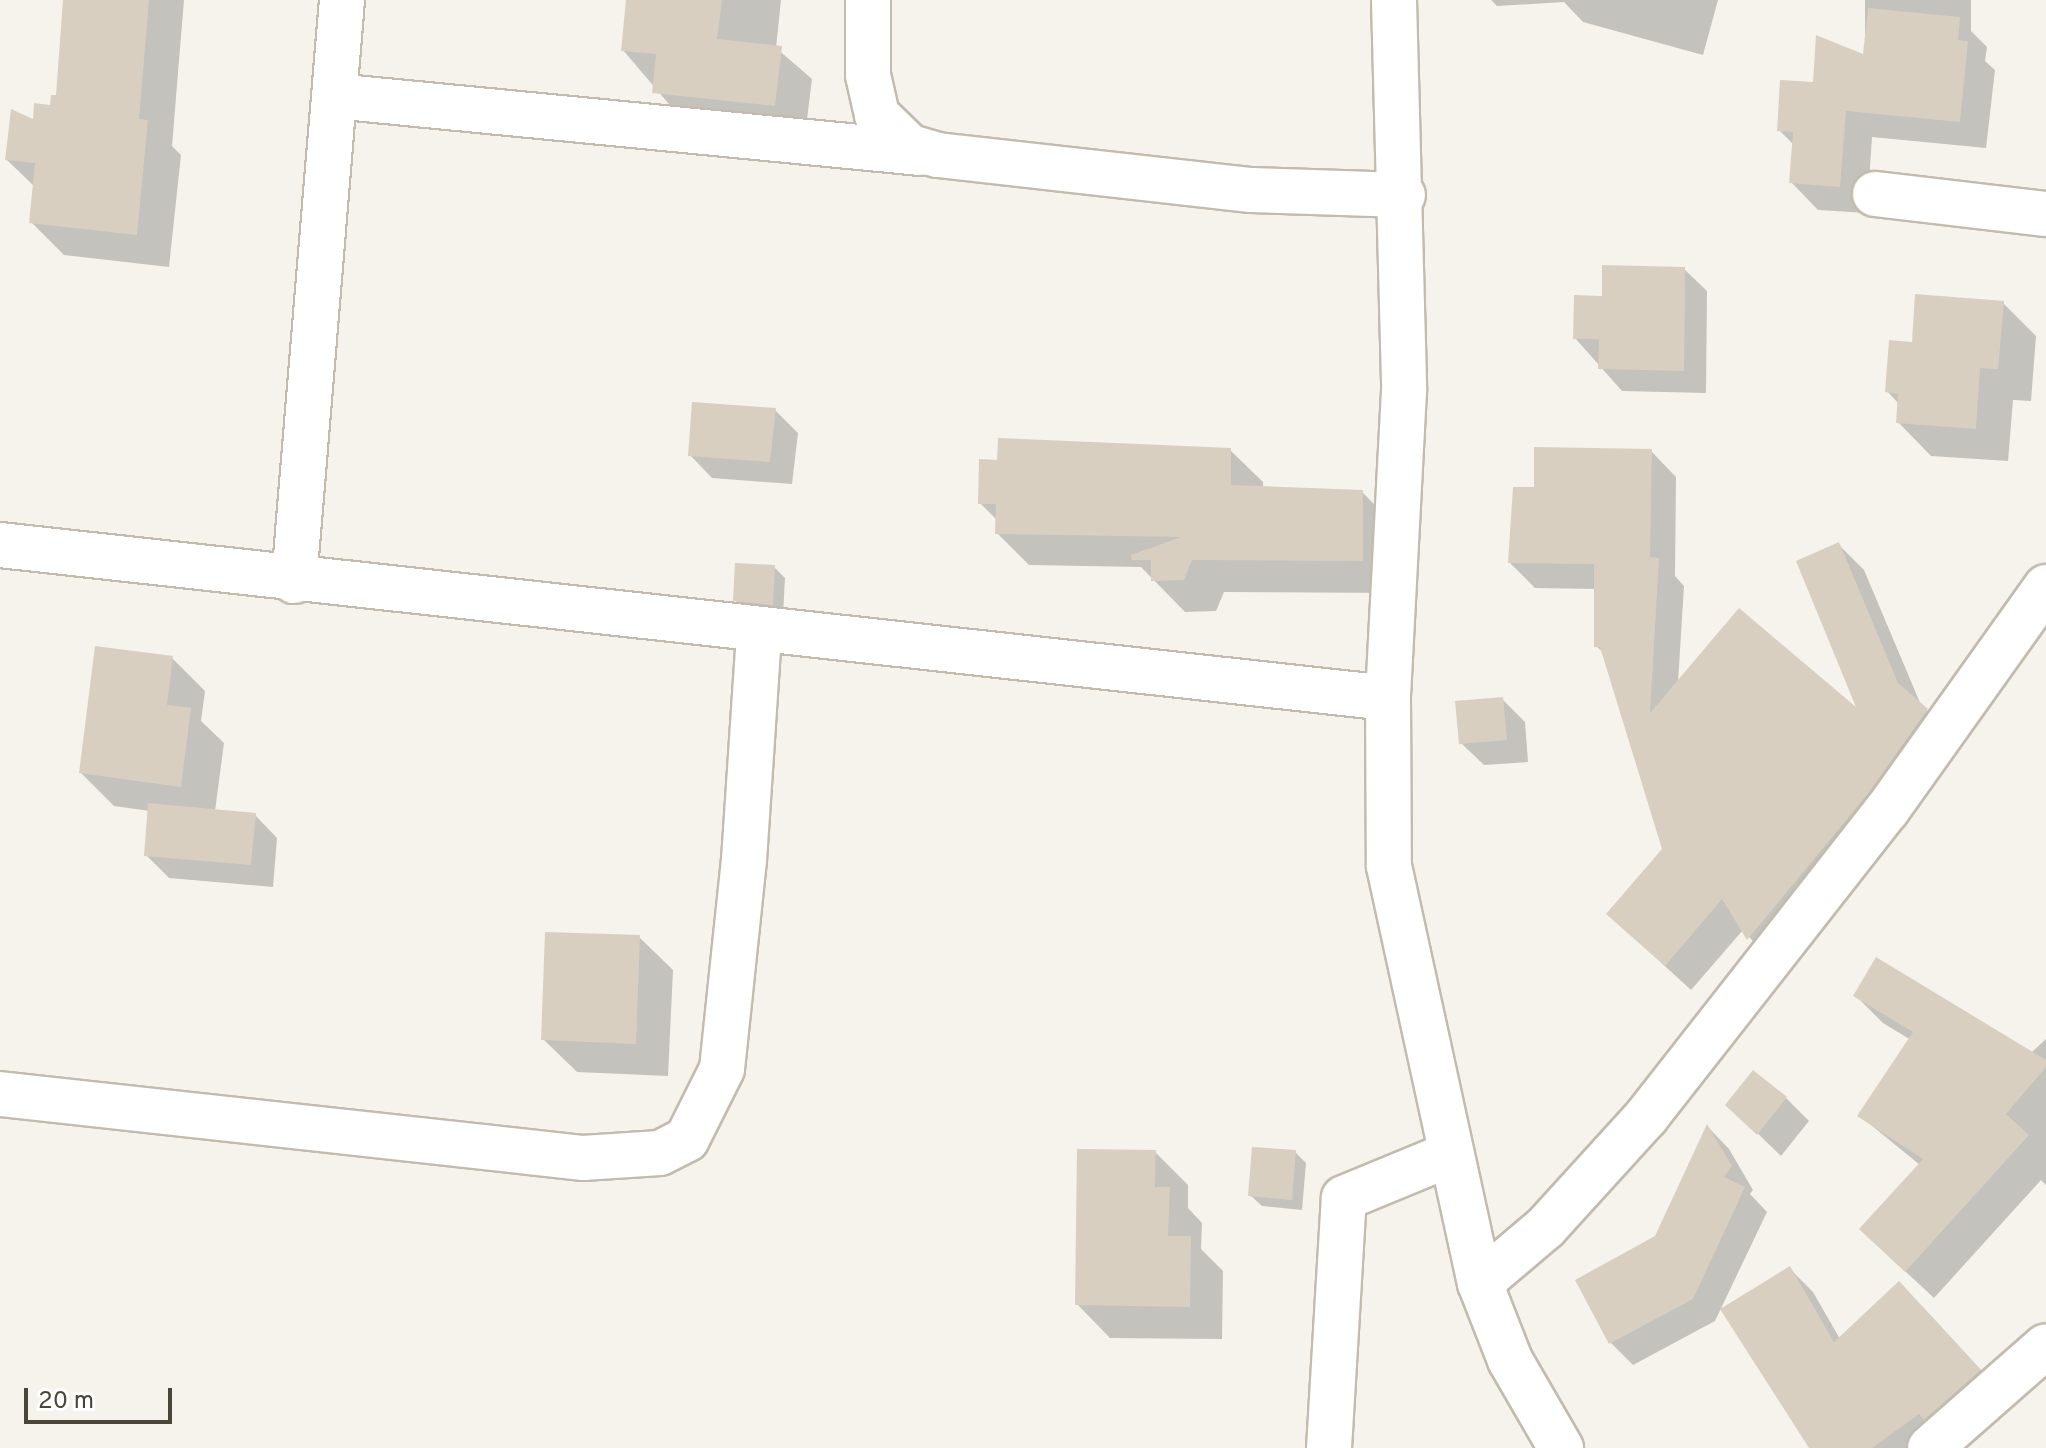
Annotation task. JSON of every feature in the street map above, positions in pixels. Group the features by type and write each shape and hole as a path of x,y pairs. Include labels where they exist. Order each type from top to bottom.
{"street":[{"path":"294,581 342,0"},
{"path":"868,0 868,75 877,115 910,147 938,155"},
{"path":"1394,0 1403,195 1404,391 1388,698 1389,866 1480,1283 1510,1360 1561,1448"},
{"path":"334,96 938,155 1251,190 1403,195"},
{"path":"1875,194 2046,214"},
{"path":"0,545 294,581 1388,698"},
{"path":"1480,1283 1546,1227 1646,1117 1887,810 2046,587"},
{"path":"0,1094 583,1158 660,1153 687,1139 722,1069 744,860 759,632"},
{"path":"1329,1448 1344,1198 1451,1154"},
{"path":"1930,1448 2046,1346"}],"building":[{"path":"63,0 149,0 139,119 148,120 137,235 29,223 35,163 5,160 11,109 33,119 34,103 50,105 51,95 56,95"},
{"path":"626,0 722,0 717,39 782,46 775,106 652,93 656,54 621,51"},
{"path":"1868,8 1960,17 1958,40 1968,41 1960,122 1846,111 1840,187 1789,183 1793,132 1777,131 1780,80 1813,82 1816,35 1863,54"},
{"path":"1602,265 1685,267 1684,371 1598,369 1599,339 1573,339 1574,295 1602,296"},
{"path":"1915,294 2004,301 1998,369 1980,368 1976,429 1896,423 1898,394 1885,392 1889,340 1912,342"},
{"path":"692,402 776,408 770,462 688,456"},
{"path":"998,438 1231,448 1231,485 1363,490 1363,561 1192,560 1184,580 1151,581 1151,560 1132,560 1131,555 1181,537 995,534 996,504 978,504 979,459 997,460"},
{"path":"1534,447 1652,449 1650,557 1659,558 1650,713 1739,608 1856,707 1796,561 1839,542 1898,683 1928,709 1867,795 1747,940 1722,899 1665,966 1606,914 1662,849 1600,647 1594,647 1594,564 1508,563 1513,487 1534,487"},
{"path":"735,563 775,565 773,605 733,601"},
{"path":"95,646 173,656 167,705 191,708 181,787 79,773"},
{"path":"1503,697 1507,740 1459,744 1455,701"},
{"path":"148,803 256,813 251,865 144,856"},
{"path":"545,932 640,935 636,1044 541,1040"},
{"path":"1876,957 2046,1060 2046,1067 2006,1114 2029,1135 1905,1272 1859,1229 1923,1159 1857,1116 1913,1032 1853,996"},
{"path":"1753,1070 1787,1097 1757,1135 1725,1105"},
{"path":"1707,1124 1732,1166 1724,1177 1745,1187 1693,1299 1609,1344 1575,1280 1655,1236"},
{"path":"1252,1147 1296,1150 1292,1200 1248,1196"},
{"path":"1077,1149 1156,1150 1155,1187 1170,1187 1168,1236 1191,1236 1190,1307 1075,1305"},
{"path":"1790,1266 1834,1342 1899,1281 1981,1370 1924,1420 1919,1414 1872,1448 1809,1448 1720,1309"}]}
